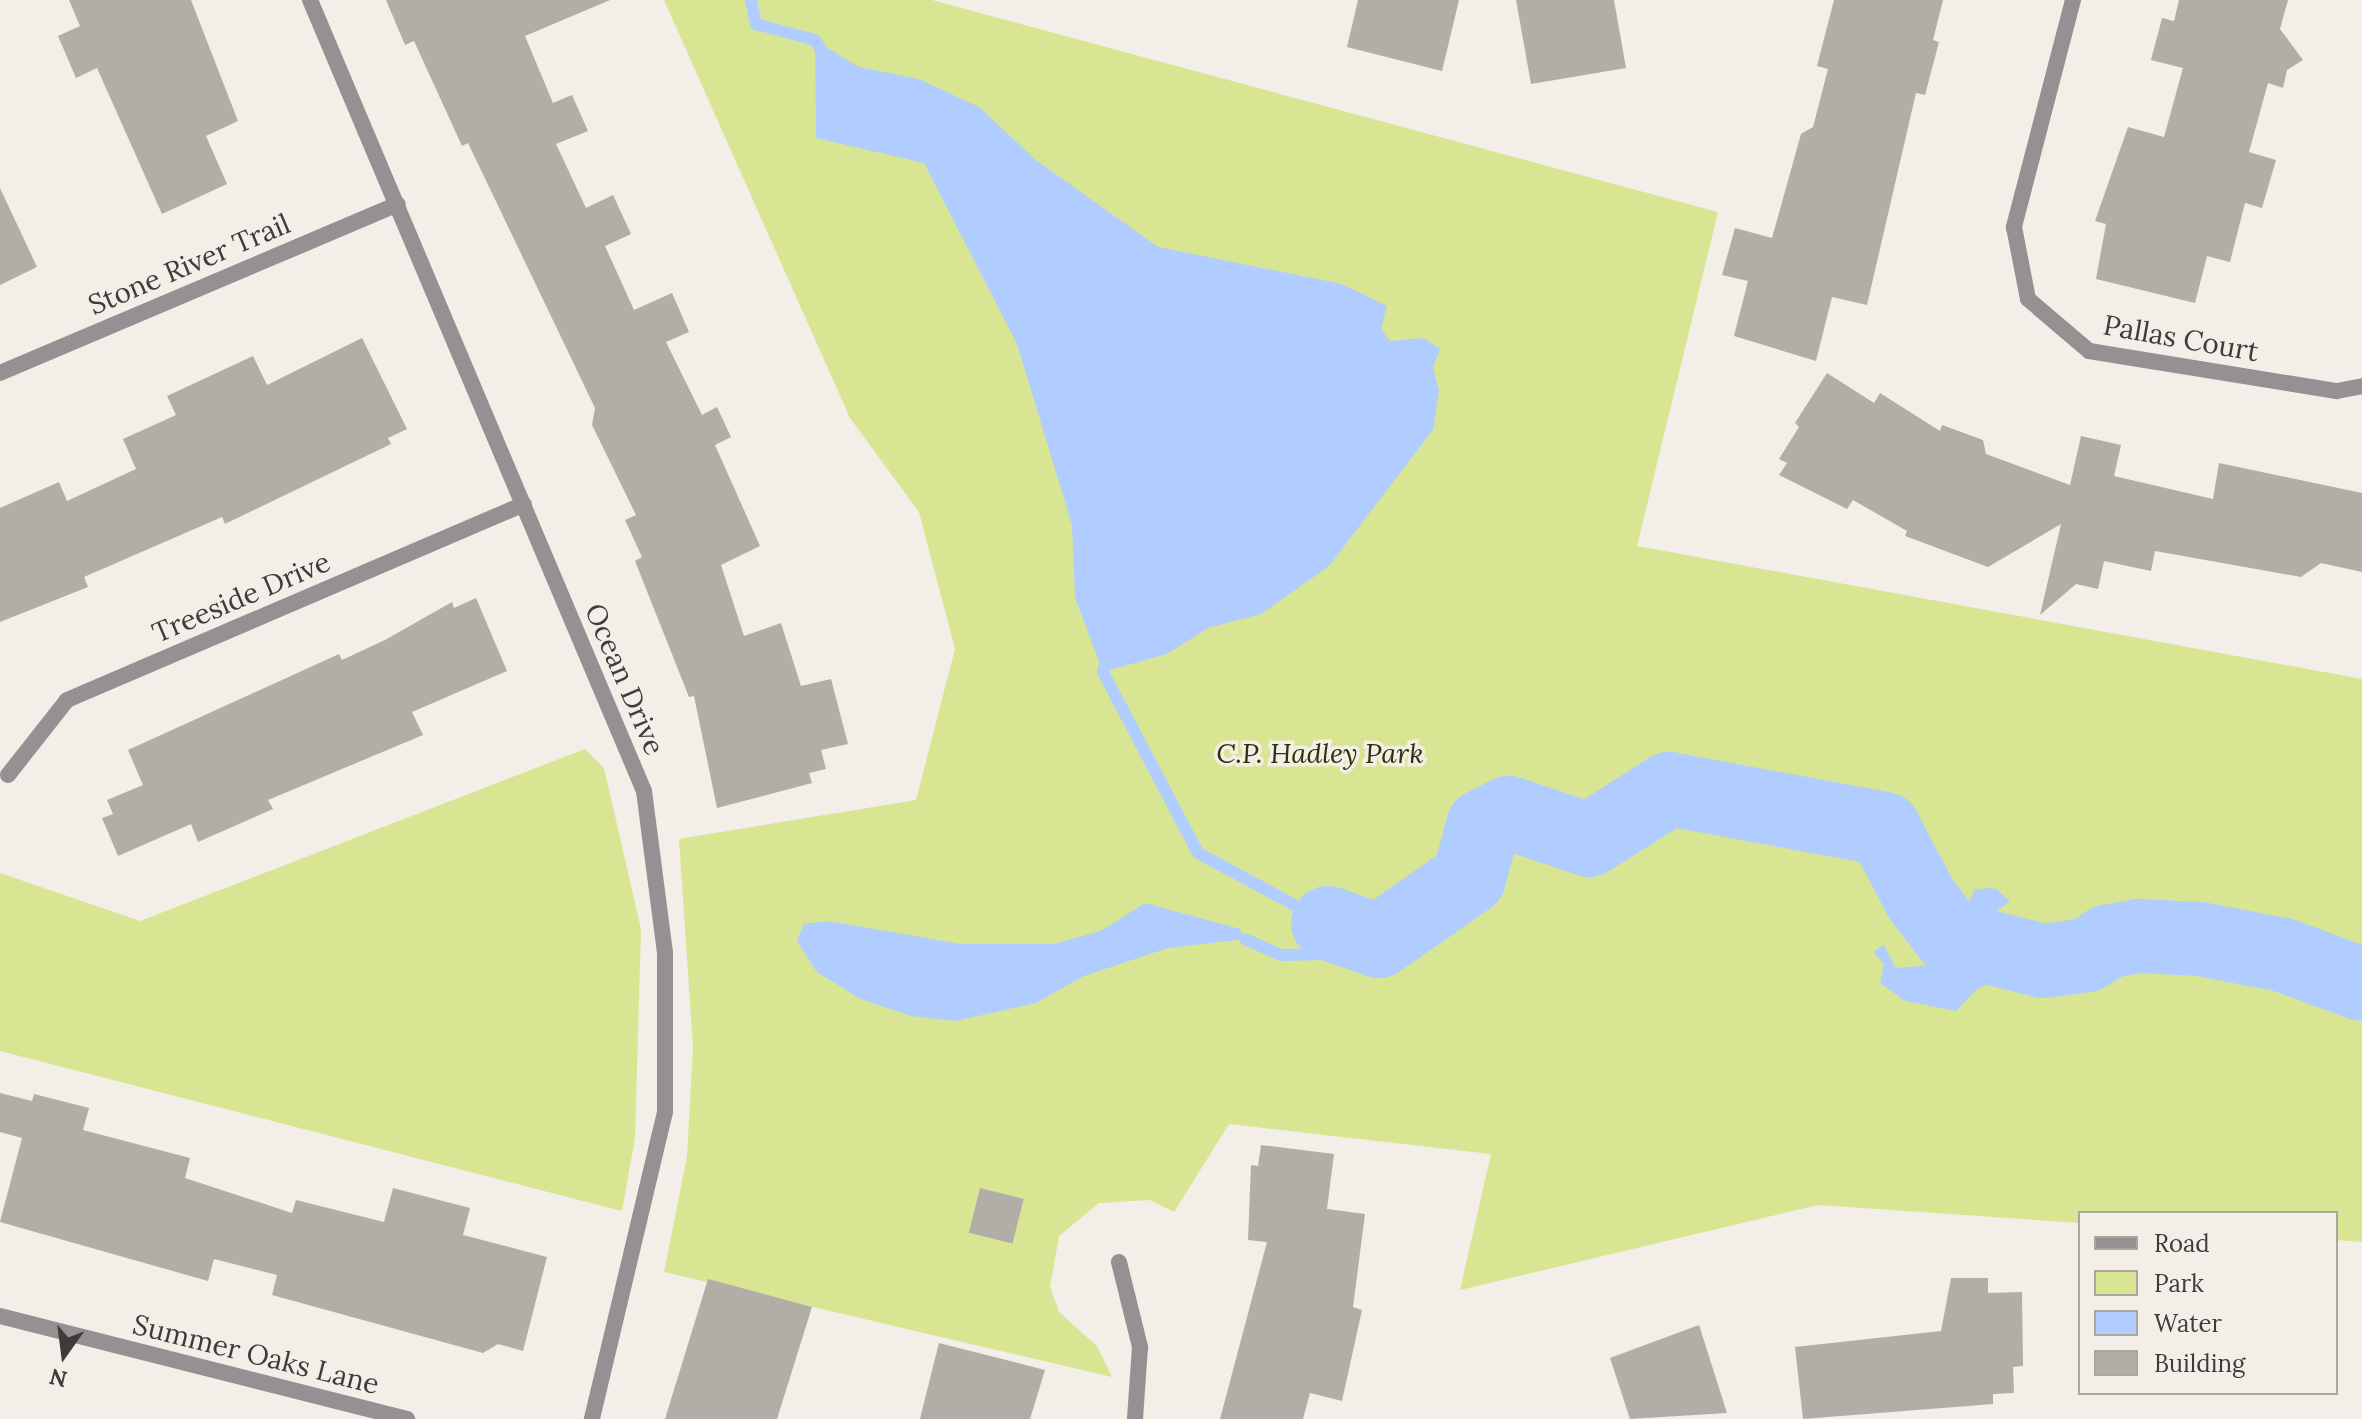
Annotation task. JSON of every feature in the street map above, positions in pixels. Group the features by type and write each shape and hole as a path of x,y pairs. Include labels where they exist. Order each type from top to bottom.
{"street":[{"name":"Ocean Drive","path":"310,0 644,791 665,953 665,1112 592,1419"},
{"name":"Pallas Court","path":"2073,0 2014,227 2028,299 2089,351 2337,391 2362,386"},
{"name":"Stone River Trail","path":"0,373 398,204"},
{"name":"Treeside Drive","path":"8,775 67,700 524,504"},
{"path":"1119,1262 1140,1347 1135,1419"},
{"name":"Summer Oaks Lane","path":"0,1316 407,1419"}],"green space":[{"name":"C.P. Hadley Park","path":"664,0 932,0 1718,212 1637,546 2362,679 2362,1242 2338,1240 2338,1211 2078,1211 2078,1223 1818,1205 1460,1290 1491,1154 1229,1124 1174,1212 1150,1200 1099,1203 1059,1236 1050,1287 1059,1312 1097,1346 1112,1377 664,1272 687,1156 693,1047 679,839 916,800 955,649 919,512 850,418"},
{"path":"585,749 604,768 641,929 635,1138 622,1211 0,1051 0,873 140,921"}],"water":[{"path":"815,40 859,67 919,79 979,107 1036,160 1158,247 1342,284 1387,306 1381,329 1390,341 1424,338 1440,349 1433,367 1439,391 1433,430 1329,566 1261,614 1208,628 1167,654 1103,672 1075,598 1072,525 1017,344 924,163 816,138"},
{"path":"1995,888 2010,901 1979,925 2012,955 2007,976 1977,989 1956,1011 1905,1001 1880,983 1884,964 1873,952 1884,945 1896,968 1941,964 1944,946 1920,925 1910,897 1921,899 1947,925 1962,919 1975,889"},
{"path":"1145,903 1240,929 1245,939 1168,948 1084,976 1036,1003 956,1021 911,1016 860,999 816,971 797,941 804,924 829,921 960,944 1053,944 1101,931"}],"building":[{"path":"69,0 191,0 238,121 206,136 227,184 162,214 97,68 76,78 58,36 80,26"},
{"path":"386,0 610,0 525,36 553,103 572,95 588,131 556,144 586,208 613,195 631,234 605,246 634,310 672,293 689,332 666,342 702,415 717,407 731,437 715,445 760,546 721,565 744,636 781,623 801,686 831,679 848,744 821,750 826,769 809,773 812,783 717,808 694,696 689,697 635,561 642,557 625,520 636,515 592,425 595,408 468,143 462,146 414,41 405,45"},
{"path":"1358,0 1459,0 1442,71 1347,47"},
{"path":"1516,0 1614,0 1626,68 1531,84"},
{"path":"1834,0 1943,0 1933,40 1939,42 1925,95 1916,93 1867,305 1832,297 1816,361 1734,336 1748,281 1722,275 1735,228 1772,238 1801,134 1813,127 1828,69 1817,66"},
{"path":"2179,0 2288,0 2280,29 2303,60 2287,70 2283,88 2268,83 2249,152 2276,160 2262,208 2245,203 2230,262 2207,256 2195,303 2096,279 2106,224 2095,221 2128,127 2164,137 2183,68 2151,60 2162,18 2174,21"},
{"path":"0,188 37,267 0,285"},
{"path":"362,338 407,429 388,438 391,444 225,524 222,517 84,577 88,587 0,622 0,508 59,482 67,501 136,469 123,439 176,415 167,396 253,356 267,385"},
{"path":"1827,373 1874,403 1880,393 1940,431 1942,425 1983,440 1986,454 2070,485 2081,436 2121,445 2114,476 2213,499 2219,463 2362,493 2362,572 2321,563 2301,577 2155,551 2151,571 2104,561 2098,589 2076,584 2040,615 2061,524 1988,567 1905,536 1907,531 1853,500 1847,509 1779,475 1787,463 1779,459 1799,427 1795,423"},
{"path":"476,598 507,671 412,712 423,735 268,800 273,809 198,842 191,824 118,856 102,818 113,814 107,800 143,785 128,750 339,654 342,660 452,602 454,608"},
{"path":"0,1093 32,1101 34,1094 89,1108 83,1130 190,1158 185,1178 292,1213 296,1200 384,1222 393,1188 470,1208 463,1235 547,1257 523,1351 498,1344 483,1353 272,1295 277,1275 214,1259 208,1281 0,1222 22,1138 0,1132"},
{"path":"1261,1145 1334,1154 1327,1209 1365,1214 1353,1307 1362,1310 1342,1401 1310,1393 1303,1419 1220,1419 1267,1242 1248,1240 1251,1165 1258,1166"},
{"path":"980,1188 1024,1199 1013,1244 969,1233"},
{"path":"1951,1278 1988,1278 1988,1293 2022,1292 2023,1366 2013,1367 2014,1393 1993,1394 1993,1404 1803,1419 1795,1347 1941,1331"},
{"path":"708,1279 812,1307 777,1419 665,1419"},
{"path":"1699,1325 1727,1413 1630,1419 1610,1358"},
{"path":"939,1343 1045,1370 1030,1419 920,1419"}],"waterway":[{"path":"751,0 756,24 815,40 823,53"},
{"path":"1107,657 1103,672 1198,853 1328,923"},
{"path":"1328,923 1379,941 1469,878 1483,826 1509,813 1589,840 1669,789 1884,829 1921,899 1951,938 2044,961 2087,955 2107,942 2139,936 2200,939 2283,955 2362,984"},
{"path":"1245,939 1281,955 1329,954 1351,935"}]}
